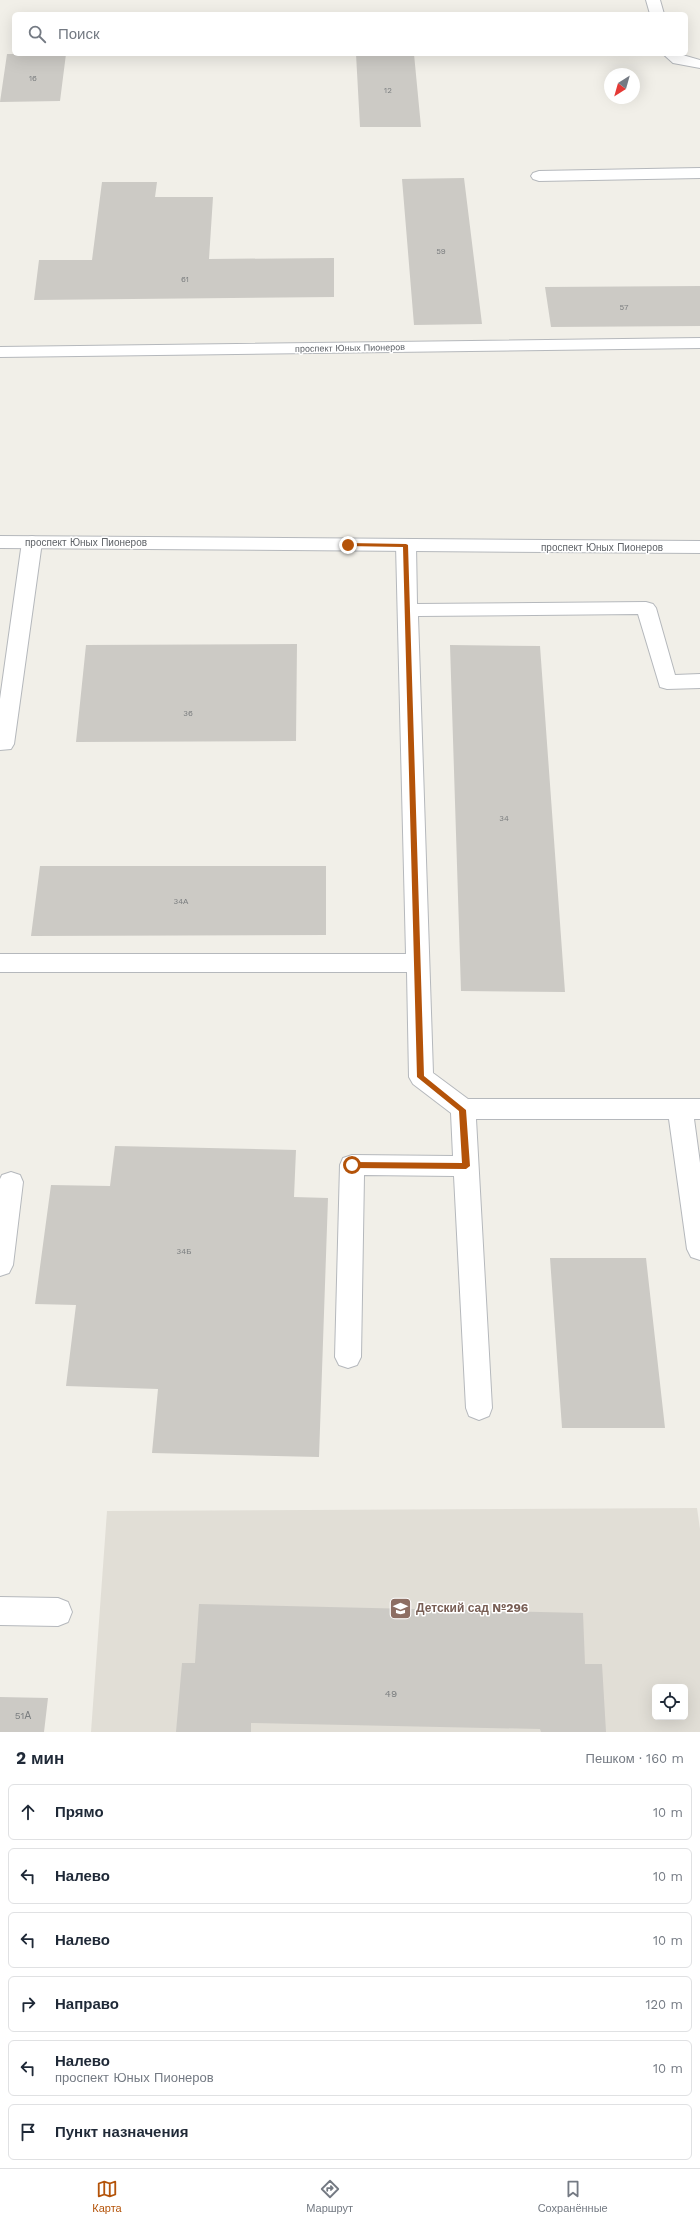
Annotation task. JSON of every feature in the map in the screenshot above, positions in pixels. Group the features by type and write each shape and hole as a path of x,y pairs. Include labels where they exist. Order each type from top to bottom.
{"street":[{"path":"653,0 656,12"},
{"path":"673,56 678,60 700,64"},
{"path":"539,176 700,173"},
{"name":"проспект Юных Пионеров","path":"0,352 700,343"},
{"name":"проспект Юных Пионеров","path":"0,542 700,547"},
{"path":"4,744 32,542"},
{"path":"406,545 421,1077 463,1110 690,1109 700,1249"},
{"path":"408,610 646,608 667,682 700,681"},
{"path":"0,963 418,963"},
{"path":"463,1110 479,1408"},
{"path":"348,1357 352,1165 466,1166"},
{"path":"0,1265 11,1182"},
{"path":"0,1611 58,1612"}],"shaded area":[{"name":"Детский сад №296","path":"697,1508 700,1529 700,1732 91,1732 107,1511"}],"building":[{"path":"7,54 12,54 12,56 66,56 60,101 0,102"},
{"path":"356,56 414,56 421,127 360,127"},
{"path":"464,178 482,324 414,325 402,179"},
{"path":"102,182 157,182 155,197 213,197 209,259 334,258 334,297 34,300 39,260 92,260"},
{"path":"700,286 700,326 551,327 545,287"},
{"path":"297,644 296,741 76,742 86,645"},
{"path":"450,645 540,646 565,992 461,991"},
{"path":"40,866 326,866 326,935 31,936"},
{"path":"115,1146 296,1150 294,1197 328,1198 319,1457 152,1453 158,1389 66,1386 76,1305 35,1304 51,1185 110,1186"},
{"path":"550,1258 646,1258 665,1428 562,1428"},
{"path":"199,1604 583,1613 585,1664 602,1664 606,1732 541,1732 540,1729 251,1723 251,1732 176,1732 182,1663 195,1663"},
{"path":"0,1697 48,1698 44,1732 0,1732"}],"place":[{"name":"Детский сад №296","path":"400,1608"}],"route":[{"path":"348,545 406,545 421,1077 463,1110 466,1166 352,1165"}]}
